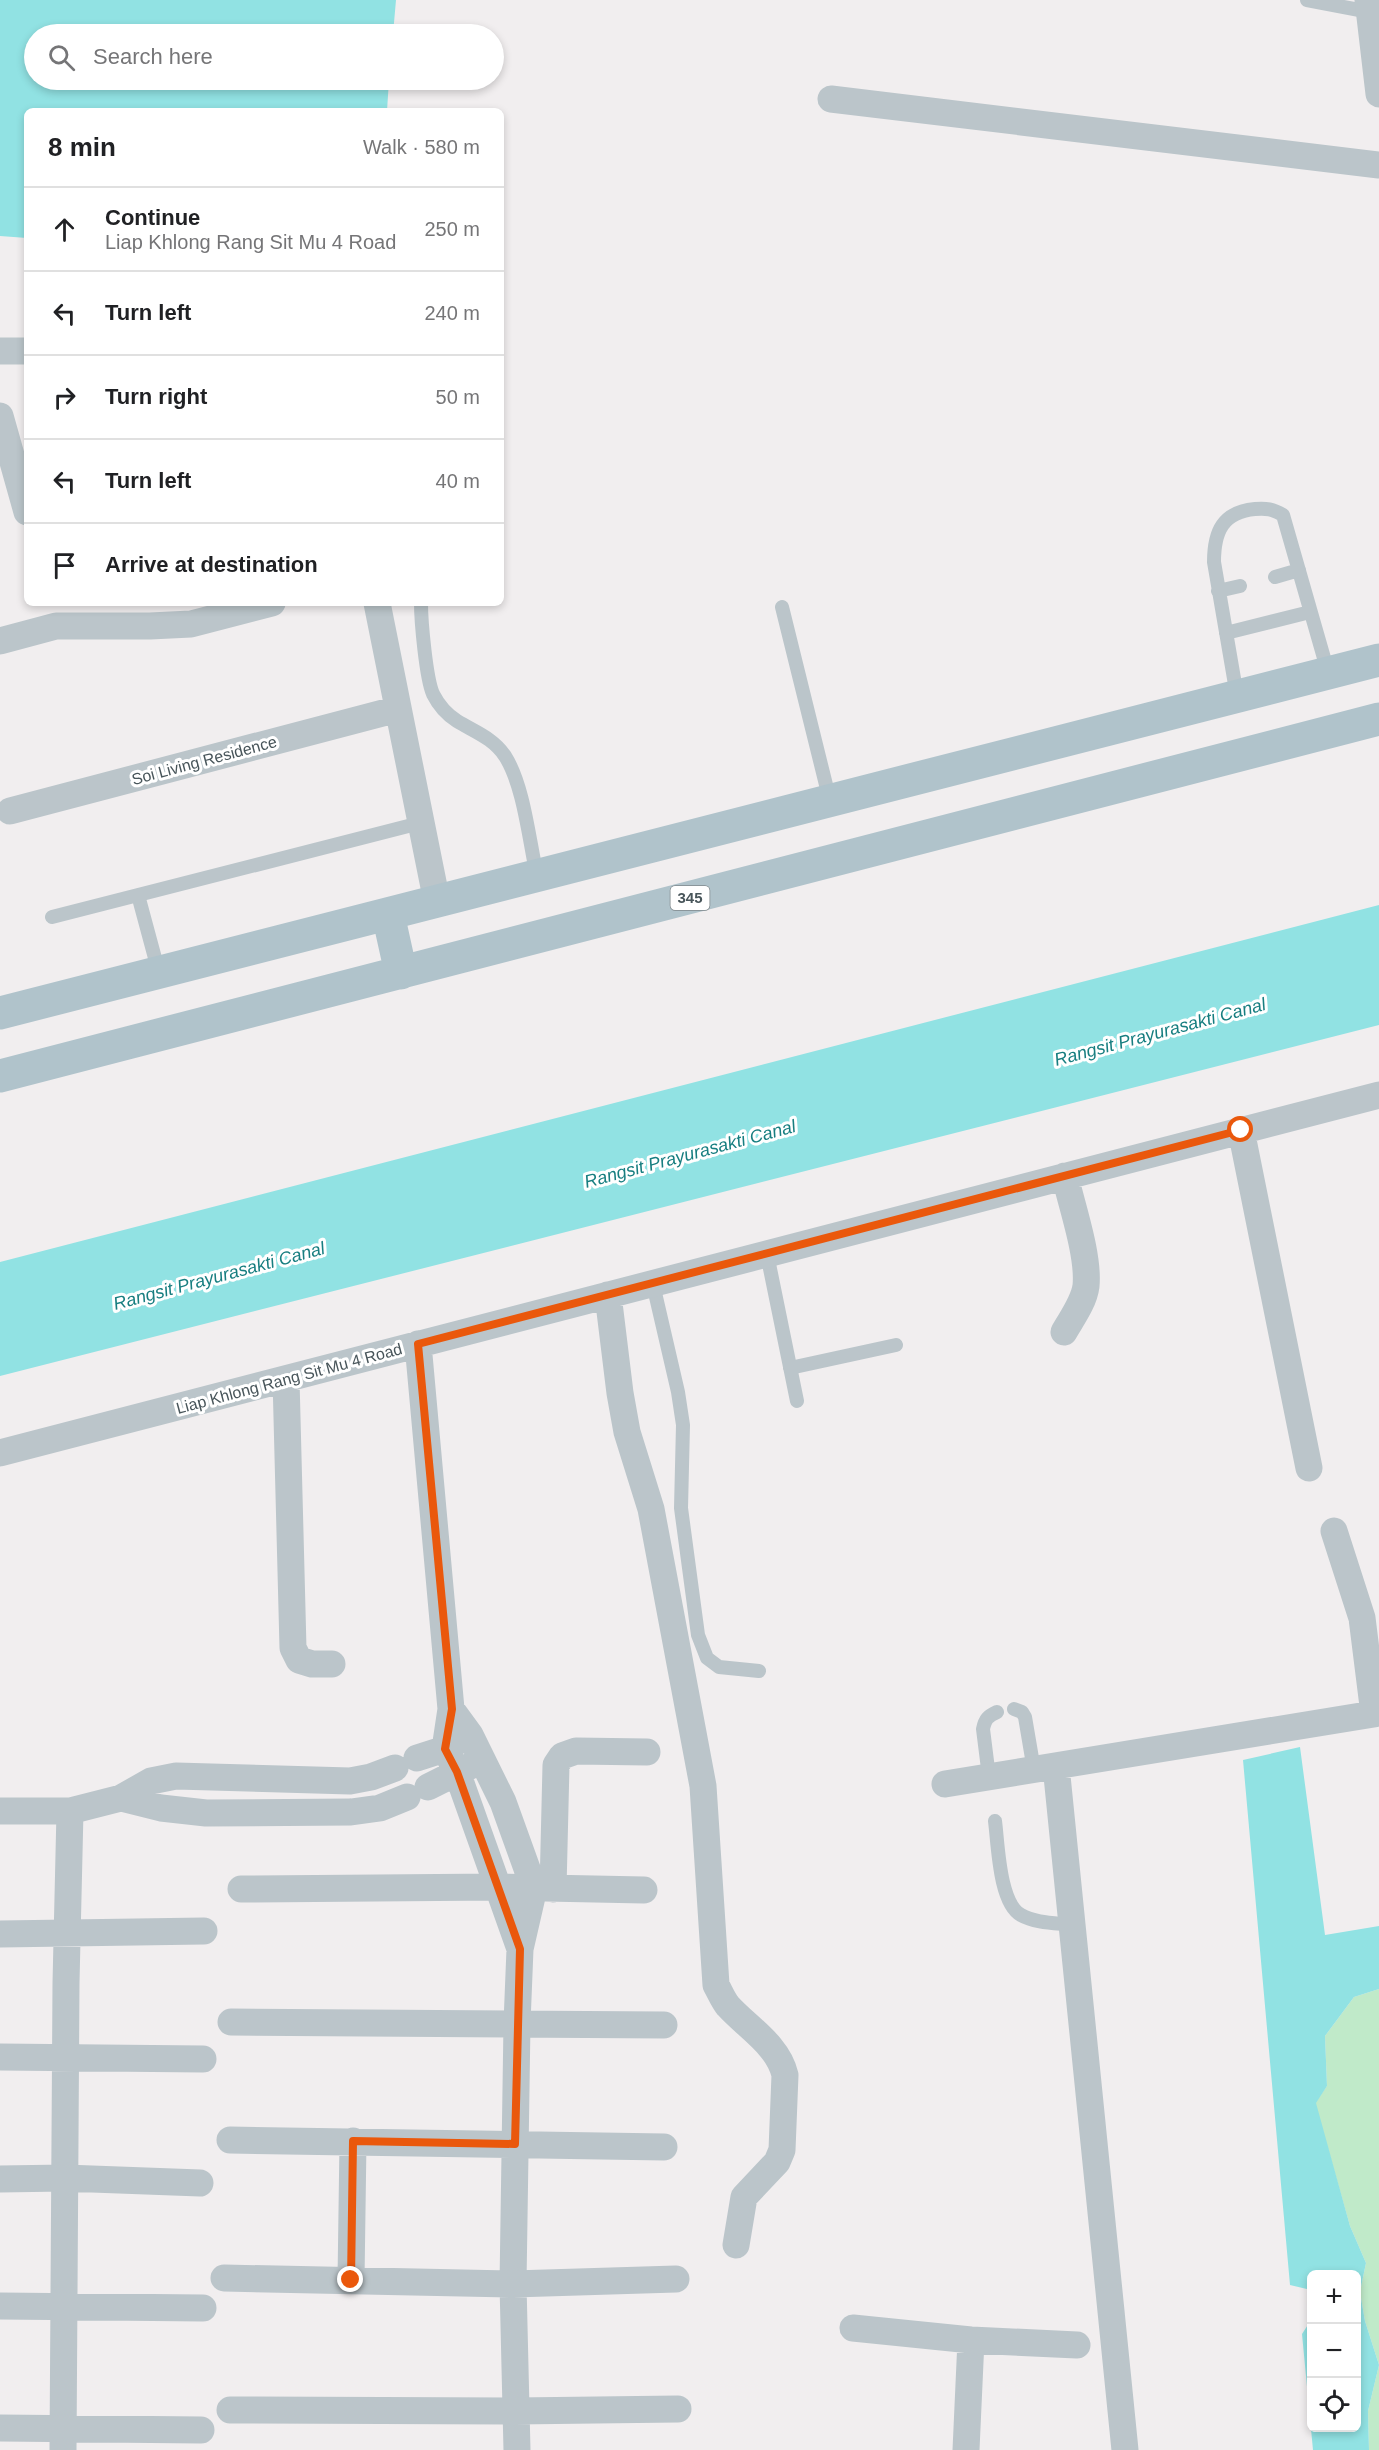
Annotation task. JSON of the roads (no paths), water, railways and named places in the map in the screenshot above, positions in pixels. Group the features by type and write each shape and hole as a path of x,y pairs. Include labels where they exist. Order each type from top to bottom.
{"main road":[{"path":"0,1013 1379,660"},
{"name":"345","path":"0,1077 1379,719"},
{"path":"388,914 401,973"}],"street":[{"path":"1369,6 1379,94"},
{"path":"831,99 1379,165"},
{"path":"0,351 24,351"},
{"path":"0,416 15,483 24,505"},
{"path":"0,641 53,614 150,626 191,624 260,606"},
{"path":"378,606 437,902"},
{"name":"Soi Living Residence","path":"10,811 398,709"},
{"name":"Liap Khlong Rang Sit Mu 4 Road","path":"0,1454 1379,1095"},
{"path":"1241,1130 1309,1468"},
{"path":"1064,1332 1080,1304 1086,1287 1084,1259 1065,1176"},
{"path":"608,1295 624,1413 651,1509 702,1785 716,1985 727,2004 774,2051 783,2065 785,2075 782,2150 777,2162 744,2197 736,2245"},
{"path":"418,1344 452,1709 445,1749 457,1772 520,1949"},
{"path":"286,1379 293,1648 299,1660 312,1664 332,1664"},
{"path":"945,1784 1376,1713 1362,1618 1334,1531"},
{"path":"452,1709 470,1735 544,1888"},
{"path":"0,1810 70,1811 121,1798 151,1781 176,1776 350,1781 445,1749 470,1735"},
{"path":"517,2450 513,2284 520,1949 544,1888 556,1765 562,1756 576,1751 647,1752"},
{"path":"121,1798 161,1808 228,1812 351,1812 380,1808 418,1792 481,1760"},
{"path":"1045,1768 1072,1925 1125,2450"},
{"path":"63,2439 70,1811"},
{"path":"241,1889 498,1887 644,1890"},
{"path":"0,1934 204,1931"},
{"path":"231,2022 664,2025"},
{"path":"0,2057 203,2059"},
{"path":"230,2140 664,2147"},
{"path":"351,2280 353,2141"},
{"path":"0,2179 65,2178 200,2183"},
{"path":"224,2278 513,2284 676,2278"},
{"path":"0,2306 203,2308"},
{"path":"853,2328 970,2340 1077,2345"},
{"path":"966,2450 970,2340"},
{"path":"230,2410 678,2409"},
{"path":"0,2428 63,2439 201,2430"}],"lane":[{"path":"1307,0 1369,6"},
{"path":"1237,696 1218,591 1214,548 1223,524 1229,516 1240,510 1266,508 1283,515 1329,672"},
{"path":"1275,577 1299,570"},
{"path":"1218,591 1240,586"},
{"path":"421,606 432,692 442,710 456,721 488,738 503,753 515,773 537,876"},
{"path":"782,608 830,801"},
{"path":"1226,633 1310,612"},
{"path":"52,917 420,824"},
{"path":"138,895 159,973"},
{"path":"767,1254 797,1401"},
{"path":"653,1284 678,1392 683,1425 681,1508 698,1635 707,1658 720,1667 759,1671"},
{"path":"790,1368 896,1345"},
{"path":"1014,1709 1022,1712 1045,1768"},
{"path":"989,1777 983,1729 989,1715 997,1712"},
{"path":"995,1821 1005,1889 1010,1904 1019,1915 1072,1925"}],"water":[{"path":"0,0 396,0 394,24 24,24 24,90 388,90 387,108 24,108 24,238 0,236"},
{"name":"Rangsit Prayurasakti Canal","path":"1379,905 1379,1025 0,1376 0,1262"},
{"path":"1300,1747 1325,1935 1379,1926 1379,1989 1354,1997 1325,2036 1327,2086 1316,2103 1350,2226 1366,2263 1361,2287 1361,2270 1307,2270 1307,2289 1290,2285 1243,1760"},
{"path":"1361,2298 1365,2321 1379,2365 1368,2411 1369,2450 1313,2450 1311,2432 1361,2432"},
{"path":"1307,2326 1307,2387 1302,2334"}]}
